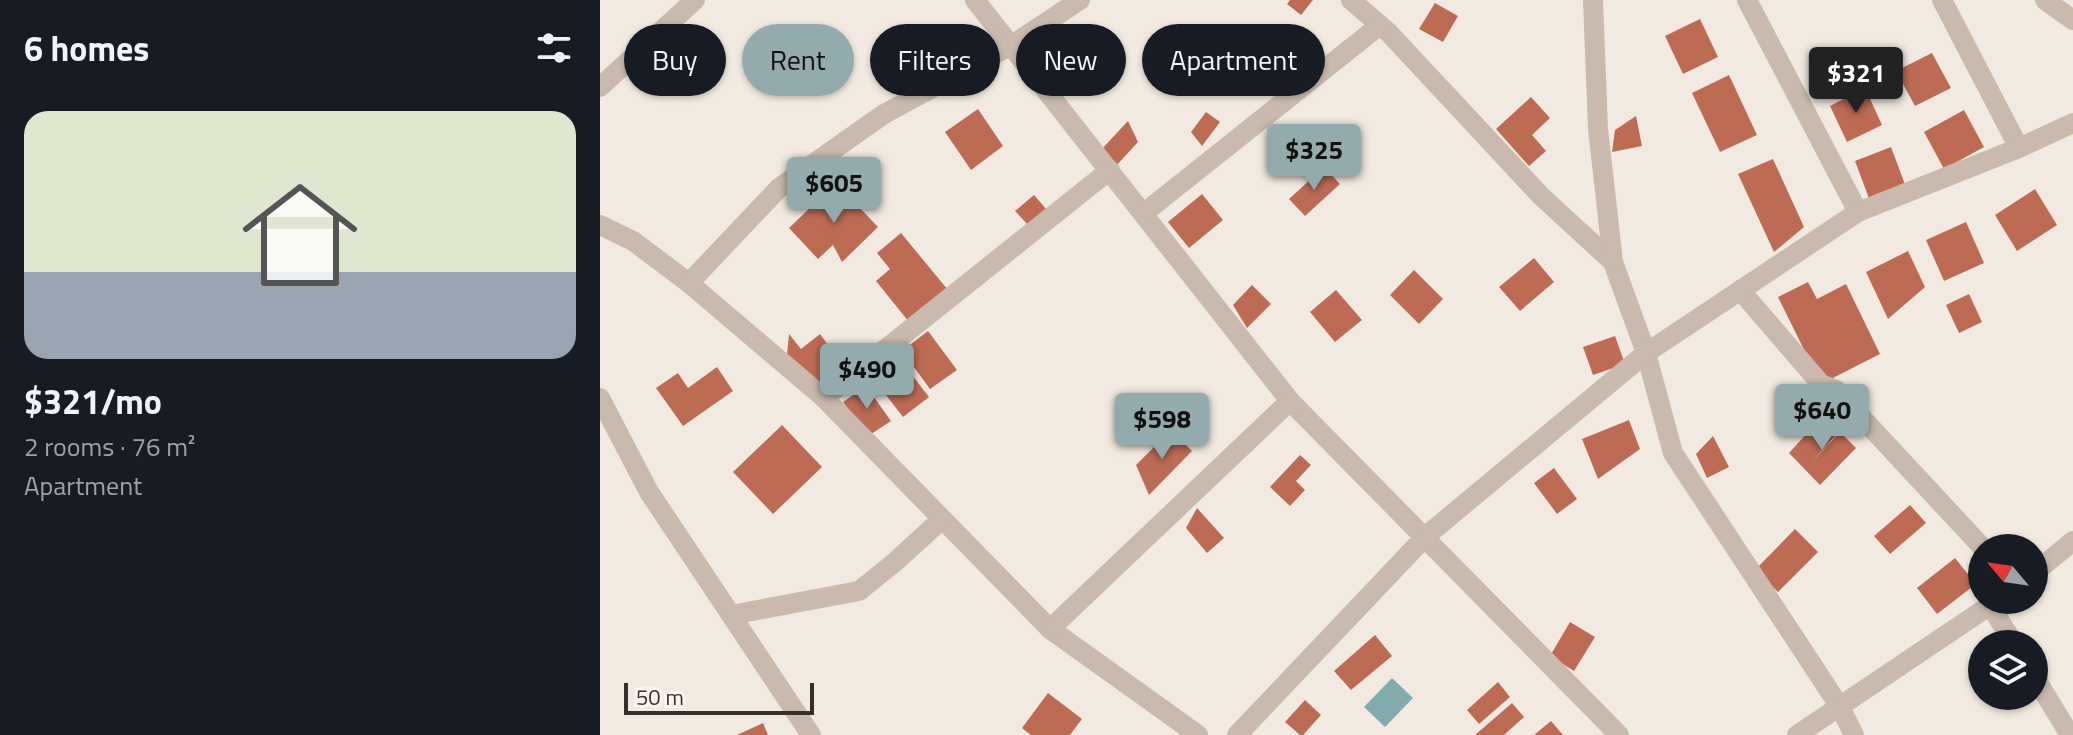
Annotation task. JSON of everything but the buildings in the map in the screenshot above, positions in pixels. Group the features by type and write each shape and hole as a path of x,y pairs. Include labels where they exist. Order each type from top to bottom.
{"street":[{"path":"600,87 695,0"},
{"path":"975,0 1290,401 1619,735"},
{"path":"689,283 779,188 884,114 1012,45 1080,0"},
{"path":"1351,0 1380,25 1541,196 1613,262"},
{"path":"1593,0 1598,129 1613,262 1646,353 1673,453 1840,707 1854,735"},
{"path":"1747,0 1858,212"},
{"path":"1942,0 2019,148"},
{"path":"2045,0 2073,20"},
{"path":"1144,213 1380,25"},
{"path":"1237,735 1426,536 1646,353 1858,212 2019,148 2073,123"},
{"path":"824,398 1110,170"},
{"path":"600,225 633,241 689,283 824,398 1050,629 1198,735"},
{"path":"1740,290 1821,384 1836,390 1970,534"},
{"path":"600,398 649,492 811,735"},
{"path":"1050,629 1290,401"},
{"path":"731,615 859,591 942,519"},
{"path":"2048,562 2073,541"},
{"path":"1797,735 1978,614"},
{"path":"2048,699 2070,735"}],"water":[{"path":"1392,678 1413,698 1385,727 1364,707"}]}
